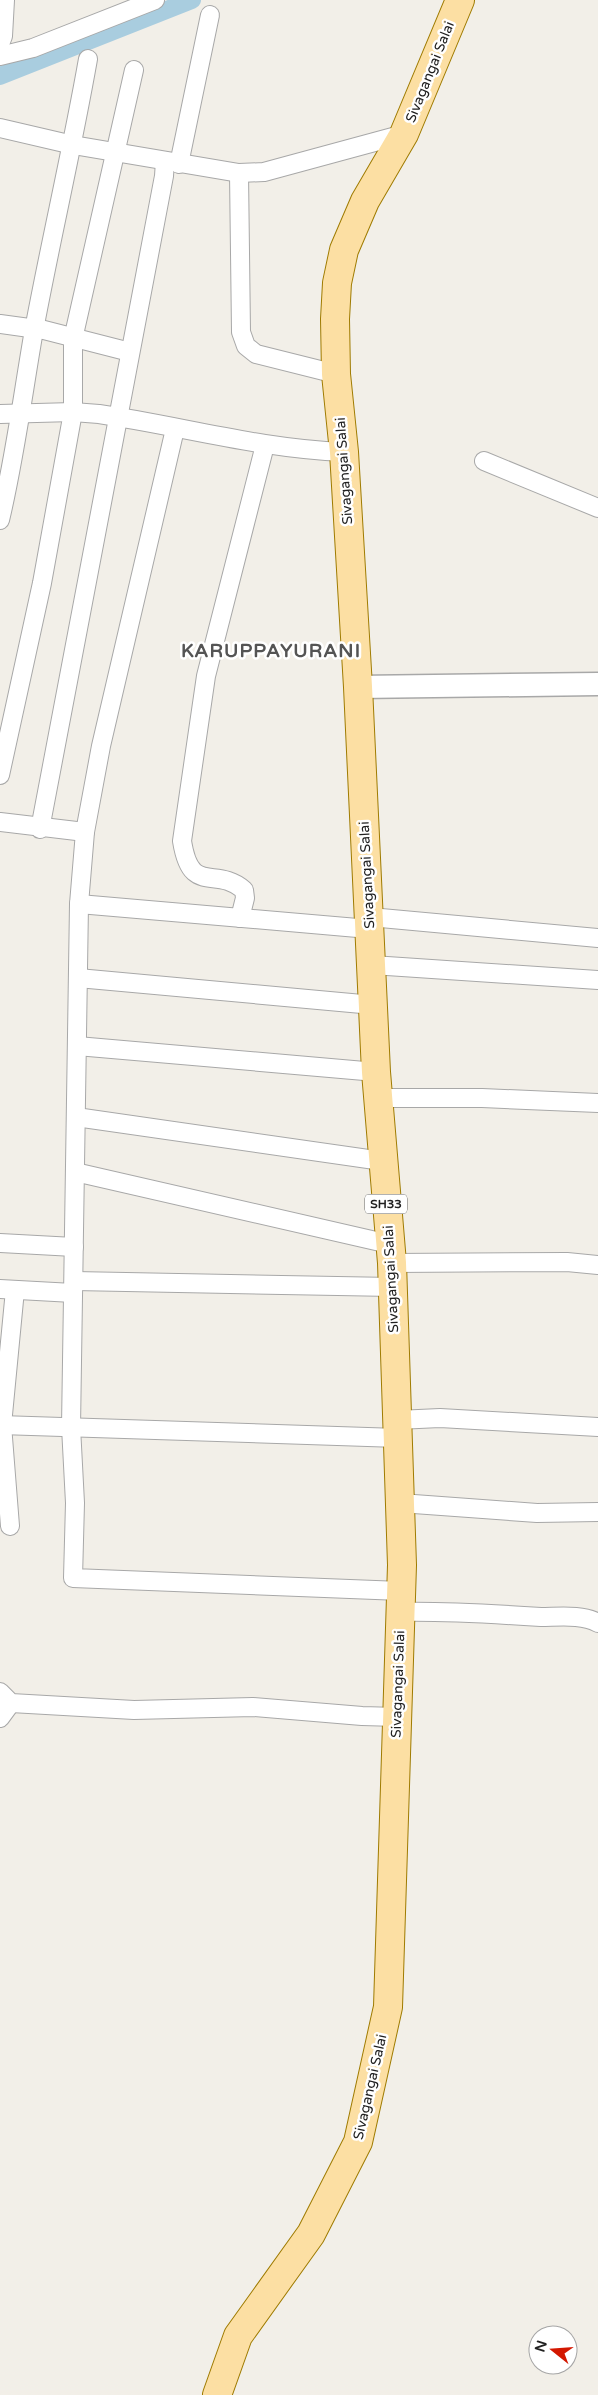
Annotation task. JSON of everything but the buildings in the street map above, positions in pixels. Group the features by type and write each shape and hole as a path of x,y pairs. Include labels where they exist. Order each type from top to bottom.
{"main road":[{"name":"Sivagangai Salai","path":"217,2395 238,2336 311,2234 358,2142 388,2007 401,1602 398,1429 391,1265 382,1161 358,687 344,452 336,374 335,319 337,283 344,250 365,201 404,134 460,0"}],"street":[{"path":"0,44 3,36 5,0"},
{"path":"0,56 33,48 155,0"},
{"path":"40,829 130,352 172,163 210,15"},
{"path":"0,520 14,454 19,413 34,330 73,145 88,59"},
{"path":"0,774 42,583 73,412 73,339 134,70"},
{"path":"0,128 73,145 239,173 264,172 404,134"},
{"path":"239,173 241,332 246,346 256,354 336,374"},
{"path":"0,324 130,352"},
{"path":"0,414 73,412 118,417 176,430 265,445 311,451 344,452"},
{"path":"176,430 101,746 85,832 80,904 78,978 72,1427 73,1578 401,1602 438,1612 567,1618 593,1620 598,1623"},
{"path":"240,918 245,898 244,890 237,884 200,876 190,870 185,858 182,841 206,676 265,445"},
{"path":"484,460 598,508"},
{"path":"358,687 598,684"},
{"path":"0,822 40,829 85,832"},
{"path":"80,904 240,918 370,923 598,938"},
{"path":"372,965 598,980"},
{"path":"78,978 373,1004"},
{"path":"77,1046 482,1098 598,1103"},
{"path":"76,1117 382,1161"},
{"path":"75,1172 391,1265"},
{"path":"0,1243 74,1247"},
{"path":"10,1526 1,1425 8,1289 74,1287 391,1265 567,1262 598,1265"},
{"path":"1,1425 398,1429 440,1418 598,1427"},
{"path":"400,1503 537,1513 598,1512"},
{"path":"4,1704 134,1710 253,1707 362,1716 397,1716"}],"waterway":[{"path":"0,76 192,0"}],"district":[{"name":"KARUPPAYURANI","path":"271,651"}]}
